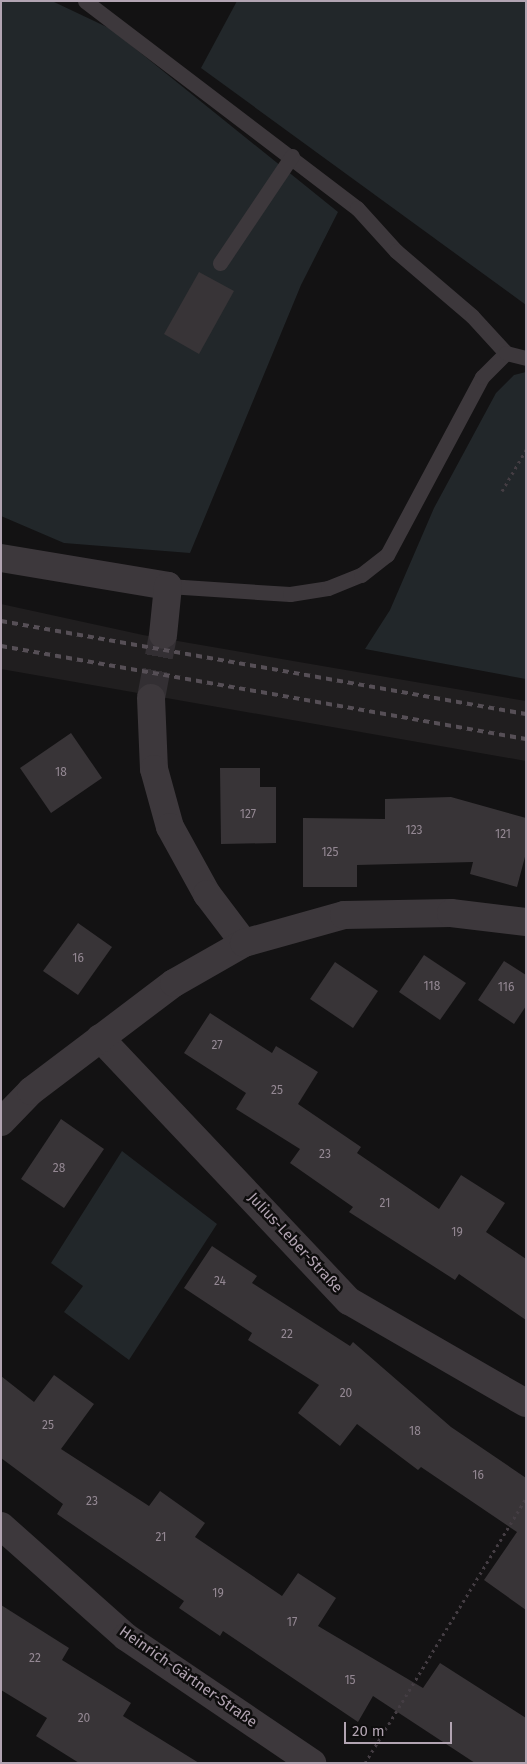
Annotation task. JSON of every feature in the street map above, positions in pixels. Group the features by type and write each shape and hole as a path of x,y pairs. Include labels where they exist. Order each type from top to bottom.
{"street":[{"path":"7,552 168,586 163,635"},
{"path":"151,698 154,769 170,827 207,894 244,943"},
{"path":"1,1122 31,1091 174,983 244,943 344,915 451,913 526,922"},
{"name":"Julius-Leber-Straße","path":"100,1038 349,1300 526,1403"},
{"name":"Heinrich-Gärtner-Straße","path":"1,1526 126,1637 312,1763"}],"lane":[{"path":"86,1 292,156 357,208 396,251 472,316 506,353 526,358"},
{"path":"220,263 292,156"},
{"path":"168,586 290,594 328,588 362,575 388,555 482,377 506,353"}],"path":[{"path":"502,491 526,450"},
{"path":"365,1763 526,1498"}],"shaded area":[{"path":"1,1 52,1 111,29 338,212 301,285 190,553 64,543 1,516"},
{"path":"237,1 526,1 526,305 201,68"},
{"path":"526,372 526,679 365,649 390,610 434,508 496,393 514,375"},
{"path":"1,604 143,635 526,701 526,761 1,669"},
{"path":"122,1151 217,1224 129,1360 64,1312 83,1286 51,1263"}],"building":[{"path":"199,272 234,291 199,354 164,334"},
{"path":"71,733 102,778 51,813 20,768"},
{"path":"220,768 260,768 260,787 276,787 276,843 221,844"},
{"path":"451,797 526,818 526,853 517,887 470,874 473,862 357,865 357,887 303,887 303,818 385,819 385,799"},
{"path":"78,923 112,947 78,995 43,971"},
{"path":"424,955 466,983 440,1020 399,992"},
{"path":"504,961 526,975 526,1006 514,1024 478,1000"},
{"path":"335,962 378,991 353,1028 310,999"},
{"path":"210,1013 272,1053 276,1046 318,1072 298,1104 361,1147 357,1153 439,1209 461,1175 505,1203 486,1232 526,1259 526,1320 459,1274 455,1280 349,1212 353,1207 290,1163 300,1149 236,1109 246,1093 184,1053"},
{"path":"61,1119 104,1149 64,1208 21,1179"},
{"path":"212,1246 257,1276 252,1283 350,1346 353,1342 451,1427 526,1478 526,1610 484,1580 517,1532 421,1467 418,1470 357,1424 340,1446 298,1413 319,1385 248,1340 252,1333 184,1288"},
{"path":"54,1375 94,1404 61,1449 149,1506 160,1491 205,1523 195,1537 282,1596 298,1573 336,1598 318,1626 423,1688 440,1663 526,1718 526,1763 475,1763 373,1696 358,1722 223,1631 220,1636 179,1608 184,1601 57,1514 63,1504 1,1458 1,1376 34,1402"},
{"path":"1,1605 69,1648 62,1660 131,1703 123,1716 199,1763 79,1763 36,1736 47,1718 1,1690"}],"tunnel":[{"path":"151,698 163,635"}],"railway":[{"path":"1,621 526,714"},
{"path":"1,646 526,739"}]}
